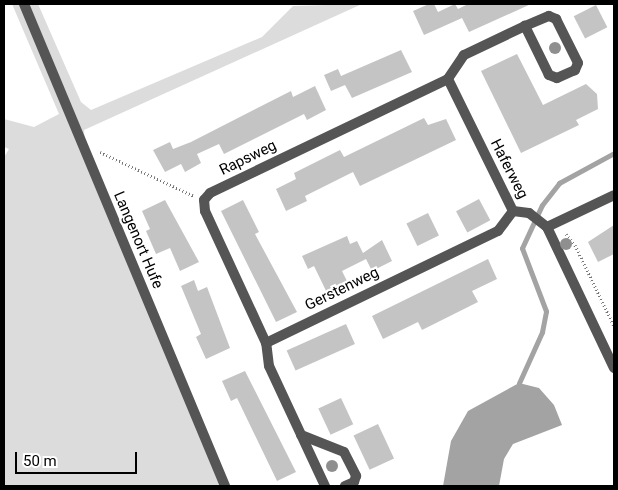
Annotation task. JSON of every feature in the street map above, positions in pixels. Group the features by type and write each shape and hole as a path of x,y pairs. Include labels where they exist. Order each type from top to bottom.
{"street":[{"name":"Langenort Hufe","path":"24,4 225,486"},
{"path":"448,79 464,56 525,26 548,16 556,19 578,63 575,70 557,78 549,75 525,26"},
{"name":"Rapsweg","path":"204,200 210,193 448,79"},
{"name":"Haferweg","path":"448,79 513,211 529,213 551,225 614,365"},
{"path":"551,225 614,195"},
{"path":"204,200 205,211 266,343 269,366 325,486"},
{"name":"Gerstenweg","path":"266,343 498,231 513,211"},
{"path":"301,435 344,452 356,476 354,482 344,486"}],"path":[{"path":"81,144 204,200"},
{"path":"551,225 576,245 614,326"}],"shaded area":[{"path":"12,4 38,4 81,102 91,110 262,37 293,6 362,4 84,130 85,144 230,486 4,486 4,157 9,149 4,147 4,119 34,127 59,114"},
{"path":"519,383 539,388 554,405 562,425 513,444 504,459 499,486 443,486 451,441 468,411"}],"building":[{"path":"429,4 434,4 438,12 455,4 458,9 468,4 531,4 469,32 462,18 424,35 413,11"},
{"path":"596,5 607,27 585,39 574,16"},
{"path":"401,50 412,72 352,98 345,85 331,91 324,75 338,69 341,76"},
{"path":"517,54 543,105 586,84 597,94 598,109 576,120 579,125 521,153 481,71"},
{"path":"315,86 326,110 307,120 304,114 224,154 219,144 197,154 201,163 185,172 181,164 165,172 153,150 170,142 173,149 191,142 291,91 293,97"},
{"path":"424,118 428,125 446,119 456,140 360,186 353,172 305,196 307,201 286,211 276,189 296,179 294,173 340,150 344,157"},
{"path":"479,199 490,220 467,232 456,211"},
{"path":"165,200 199,262 180,271 170,248 156,254 146,231 150,229 142,211"},
{"path":"243,200 259,232 255,234 297,312 276,322 221,211"},
{"path":"428,213 439,235 417,246 406,224"},
{"path":"614,225 614,254 598,262 588,242"},
{"path":"347,236 350,244 357,241 363,253 382,240 392,261 372,271 366,259 342,271 350,287 329,297 314,266 308,269 302,256"},
{"path":"488,259 497,279 472,291 478,302 422,330 418,322 383,339 372,316"},
{"path":"194,280 198,291 207,287 230,348 206,359 196,337 201,334 181,286"},
{"path":"346,324 355,344 296,371 287,350"},
{"path":"245,371 296,472 277,481 237,398 231,401 222,381"},
{"path":"341,398 353,424 331,435 318,409"},
{"path":"378,424 394,458 370,470 354,435"}],"waterway":[{"path":"519,383 542,332 546,311 522,248 542,205 559,183 614,153"}]}
